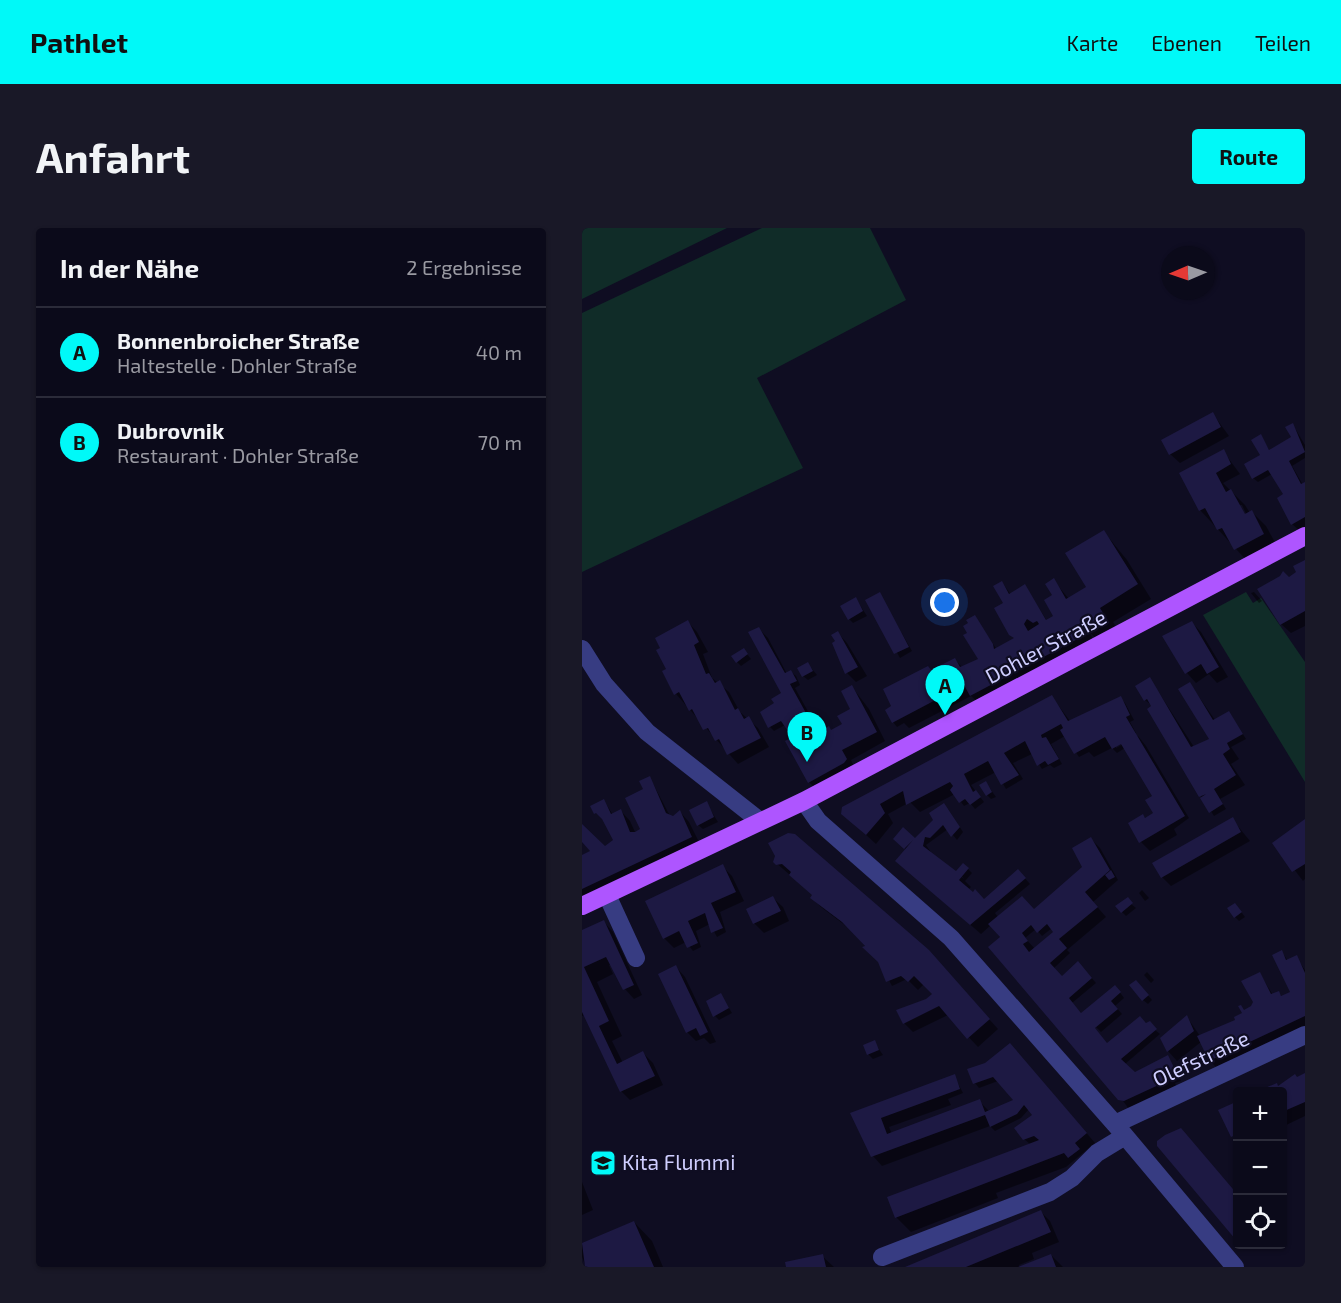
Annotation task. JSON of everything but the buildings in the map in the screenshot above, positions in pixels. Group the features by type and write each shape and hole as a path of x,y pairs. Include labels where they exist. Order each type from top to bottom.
{"main road":[{"name":"Dohler Straße","path":"582,906 804,801 1305,536"}],"street":[{"path":"582,649 604,684 647,732 760,821"},
{"path":"804,801 818,821 951,938 1120,1130 1235,1267"},
{"path":"607,895 636,958"},
{"name":"Olefstraße","path":"882,1257 1050,1192 1072,1178 1120,1130 1305,1035"}],"green space":[{"path":"582,228 727,228 582,299"},
{"path":"762,228 870,228 906,300 757,378 803,468 582,572 582,313"},
{"path":"1246,592 1253,603 1261,598 1305,662 1305,782 1203,615"}],"place":[{"name":"Bonnenbroicher Straße","path":"945,715"},
{"name":"Dubrovnik","path":"807,762"},
{"name":"Kita Flummi","path":"603,1163"}]}
